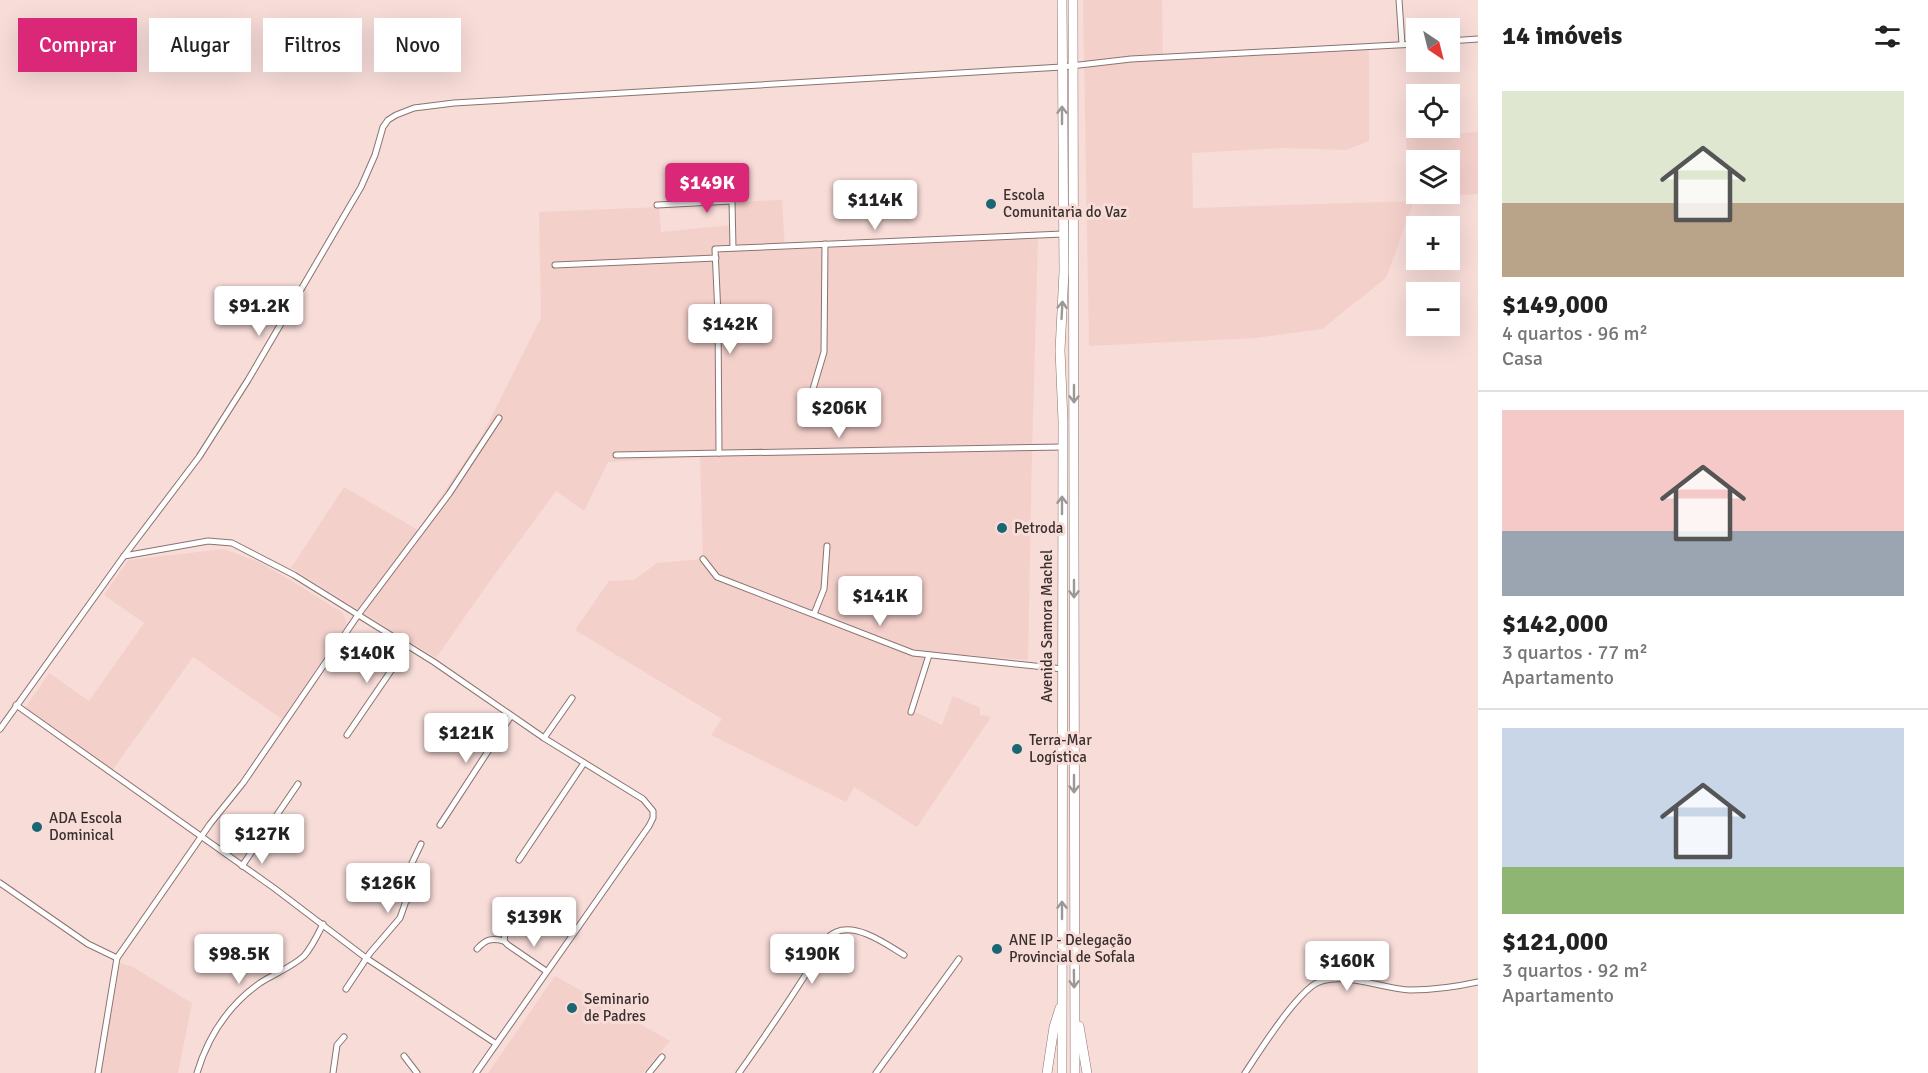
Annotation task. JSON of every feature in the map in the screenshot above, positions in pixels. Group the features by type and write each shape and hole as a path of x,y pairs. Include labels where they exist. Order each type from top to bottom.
{"highway":[{"name":"Avenida Samora Machel","path":"1062,0 1063,234 1060,350 1063,447 1062,1073"},
{"name":"Avenida Samora Machel","path":"1074,0 1075,1073"},
{"path":"1047,1073 1054,1027 1062,1000"},
{"path":"1075,1012 1087,1073"}],"street":[{"path":"1399,0 1402,44"},
{"path":"1460,40 1478,39"},
{"path":"0,729 124,556 183,480 221,424 361,186 375,155 383,128 396,115 414,108 454,103 1062,67 1131,58 1229,55 1406,44"},
{"path":"657,205 732,201 733,248"},
{"path":"719,453 715,249 1063,234"},
{"path":"813,389 824,352 825,244"},
{"path":"555,265 716,258"},
{"path":"98,1073 117,958 201,837 243,783 358,615 448,494 499,418"},
{"path":"616,455 1063,447"},
{"path":"124,556 208,541 228,542 294,575 434,662 544,738 643,799 653,811 653,818 476,1073"},
{"path":"814,614 824,589 827,546"},
{"path":"703,559 717,577 914,653 1063,669"},
{"path":"346,735 408,646"},
{"path":"911,712 929,655"},
{"path":"544,738 572,698"},
{"path":"16,705 119,776 324,924 366,958 495,1043"},
{"path":"440,825 511,716"},
{"path":"519,860 584,763"},
{"path":"242,866 298,784"},
{"path":"346,989 366,958 400,918 406,901 415,896 420,883 412,863 421,844"},
{"path":"0,883 88,944 117,958"},
{"path":"197,1073 212,1037 230,1008 260,984 302,957 324,924"},
{"path":"740,1073 826,940 834,932 857,931 904,955"},
{"path":"504,941 505,934"},
{"path":"477,949 489,939 504,941 546,971"},
{"path":"876,1073 959,959"},
{"path":"1245,1073 1291,1009 1312,986 1320,981 1339,979 1409,990 1450,988 1478,982"},
{"path":"333,1073 337,1045 344,1037"},
{"path":"404,1056 417,1073"},
{"path":"649,1073 662,1057"}],"shaded area":[{"path":"1083,0 1162,0 1163,59 1369,46 1369,141 1346,150 1284,148 1192,153 1193,208 1406,201 1406,204 1413,204 1409,216 1406,216 1406,223 1386,278 1322,329 1256,338 1089,346"},
{"path":"1478,132 1478,194 1460,195 1460,150 1407,150 1406,138 1460,138 1460,134"},
{"path":"782,200 785,248 1038,238 1028,660 929,652 909,709 942,725 953,696 980,708 980,715 991,717 917,827 854,787 846,802 711,735 722,719 575,630 609,581 634,580 657,563 703,559 700,457 608,462 584,511 556,491 436,658 291,568 344,487 418,530 482,436 541,318 539,212 659,207 661,232 732,225 734,202"},
{"path":"224,549 259,562 285,577 343,613 347,624 282,719 193,657 109,775 24,710 49,673 89,701 144,623 104,595 128,560"},
{"path":"120,963 131,966 192,1003 178,1073 101,1073"},
{"name":"Seminario de Padres","path":"555,976 670,1041 643,1073 488,1073"}],"place":[{"name":"Escola Comunitaria do Vaz","path":"991,204"},
{"name":"Petroda","path":"1002,528"},
{"name":"Terra-Mar Logística","path":"1017,749"},
{"name":"ADA Escola Dominical","path":"37,827"},
{"name":"ANE IP - Delegação Provincial de Sofala","path":"997,949"},
{"name":"Seminario de Padres","path":"572,1008"}]}
